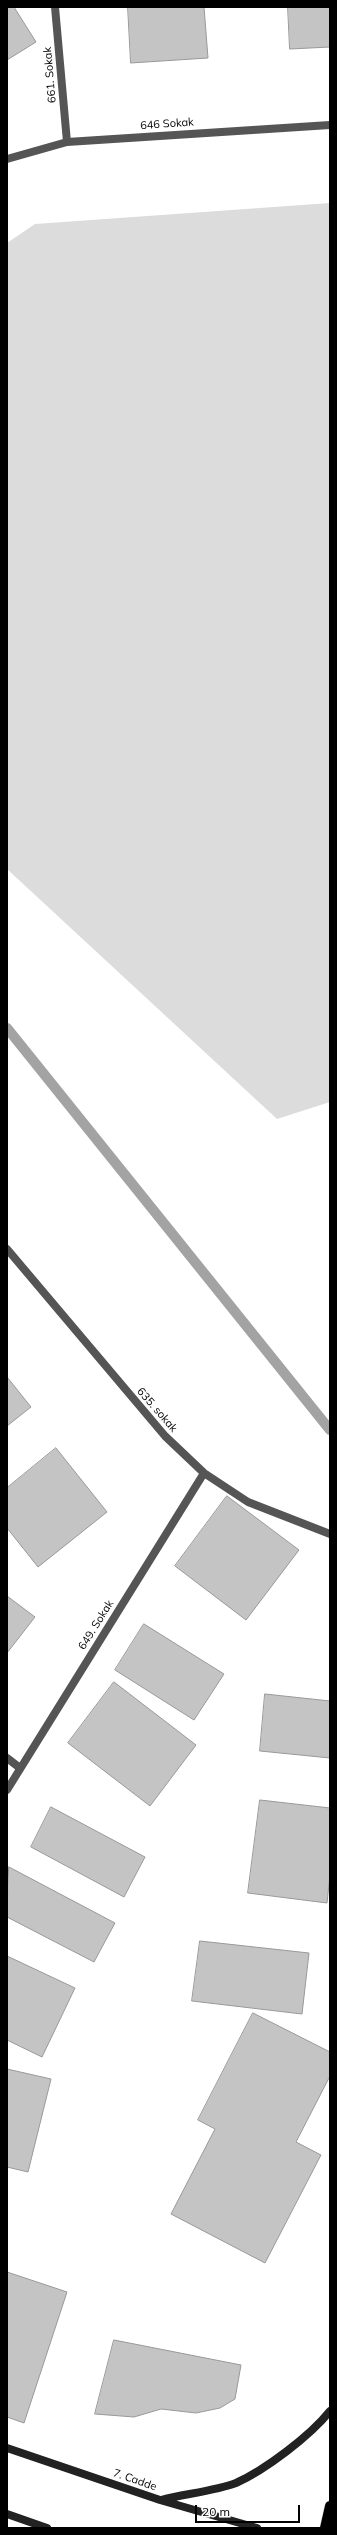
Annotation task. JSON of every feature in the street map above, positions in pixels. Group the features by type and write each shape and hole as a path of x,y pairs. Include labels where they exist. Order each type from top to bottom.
{"main road":[{"path":"160,2500 235,2483 275,2459 305,2437 330,2411"},
{"name":"7. Cadde","path":"7,2448 160,2500 257,2528"},
{"path":"325,2528 330,2506"},
{"path":"7,2514 47,2528"}],"street":[{"name":"661. Sokak","path":"55,7 67,142"},
{"name":"646 Sokak","path":"7,159 67,142 330,125"},
{"name":"635. sokak","path":"7,1249 164,1436 204,1473 248,1502 330,1534"},
{"name":"649. Sokak","path":"7,1790 204,1473"},
{"path":"7,1758 20,1768"}],"shaded area":[{"path":"330,203 330,1102 277,1119 7,869 7,243 35,224"}],"building":[{"path":"7,7 14,7 36,42 7,60"},
{"path":"128,7 204,7 208,58 131,63"},
{"path":"288,7 330,7 330,47 290,49"},
{"path":"7,1377 31,1407 7,1426"},
{"path":"56,1448 107,1512 38,1567 7,1528 7,1488"},
{"path":"227,1496 299,1550 246,1620 175,1566"},
{"path":"7,1596 35,1617 7,1653"},
{"path":"144,1624 224,1674 194,1720 115,1670"},
{"path":"114,1682 196,1745 150,1806 68,1743"},
{"path":"265,1694 330,1701 330,1758 260,1751"},
{"path":"260,1800 330,1808 330,1875 327,1903 248,1893"},
{"path":"51,1807 145,1857 124,1897 31,1847"},
{"path":"9,1867 115,1923 94,1962 7,1917"},
{"path":"200,1941 309,1953 302,2014 192,2001"},
{"path":"7,1956 75,1988 42,2057 7,2040"},
{"path":"253,2013 330,2052 330,2076 296,2142 321,2155 265,2263 171,2214 215,2129 198,2120"},
{"path":"7,2069 51,2079 28,2172 7,2167"},
{"path":"7,2272 67,2292 24,2423 7,2417"},
{"path":"114,2340 241,2365 235,2399 220,2408 196,2413 161,2409 134,2417 95,2414"}],"waterway":[{"path":"7,1028 330,1430"}]}
